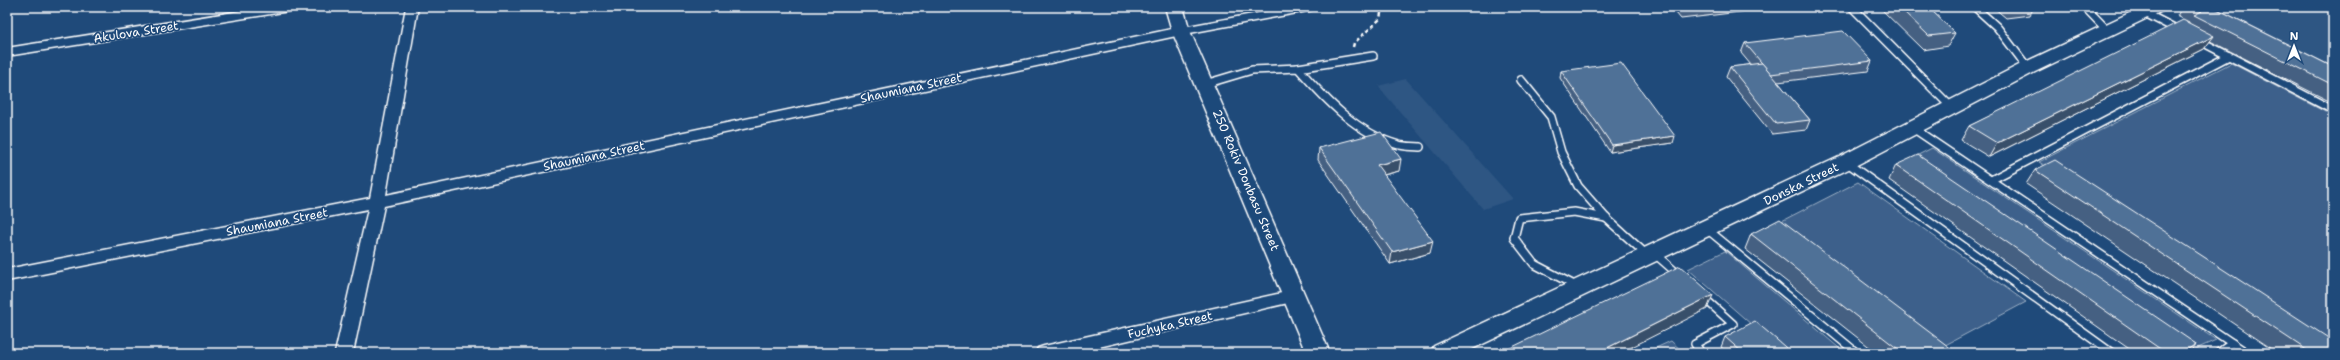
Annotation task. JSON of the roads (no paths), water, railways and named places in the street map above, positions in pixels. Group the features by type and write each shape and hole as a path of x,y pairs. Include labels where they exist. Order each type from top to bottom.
{"street":[{"name":"Akulova Street","path":"7,52 290,7"},
{"path":"344,353 377,202 412,7"},
{"name":"250 Rokiv Donbasu Street","path":"1174,7 1181,31 1205,84 1318,353"},
{"name":"Donska Street","path":"1442,353 1846,162 2028,68 2151,10"},
{"name":"Shaumiana Street","path":"7,275 377,202 1181,31"},
{"name":"Fuchyka Street","path":"1044,353 1295,296"}],"lane":[{"path":"1181,31 1310,7"},
{"path":"1852,7 1952,108"},
{"path":"1975,7 1997,27 2028,68"},
{"path":"2084,7 2107,30"},
{"path":"2151,10 2187,34"},
{"path":"2194,38 2333,110"},
{"path":"1205,84 1252,70 1298,68 1373,56"},
{"path":"1991,180 2229,56"},
{"path":"1298,68 1320,93 1347,116 1378,138 1399,146 1420,146"},
{"path":"1521,80 1551,117 1561,152 1578,186 1606,218 1683,279"},
{"path":"1913,128 2247,353"},
{"path":"1846,162 2112,353"},
{"path":"1580,288 1534,264 1514,238 1519,218 1574,212 1606,218"},
{"path":"1707,229 1857,353"},
{"path":"1694,289 1734,324 1695,344 1701,353"},
{"path":"2218,353 2232,343"}]}
